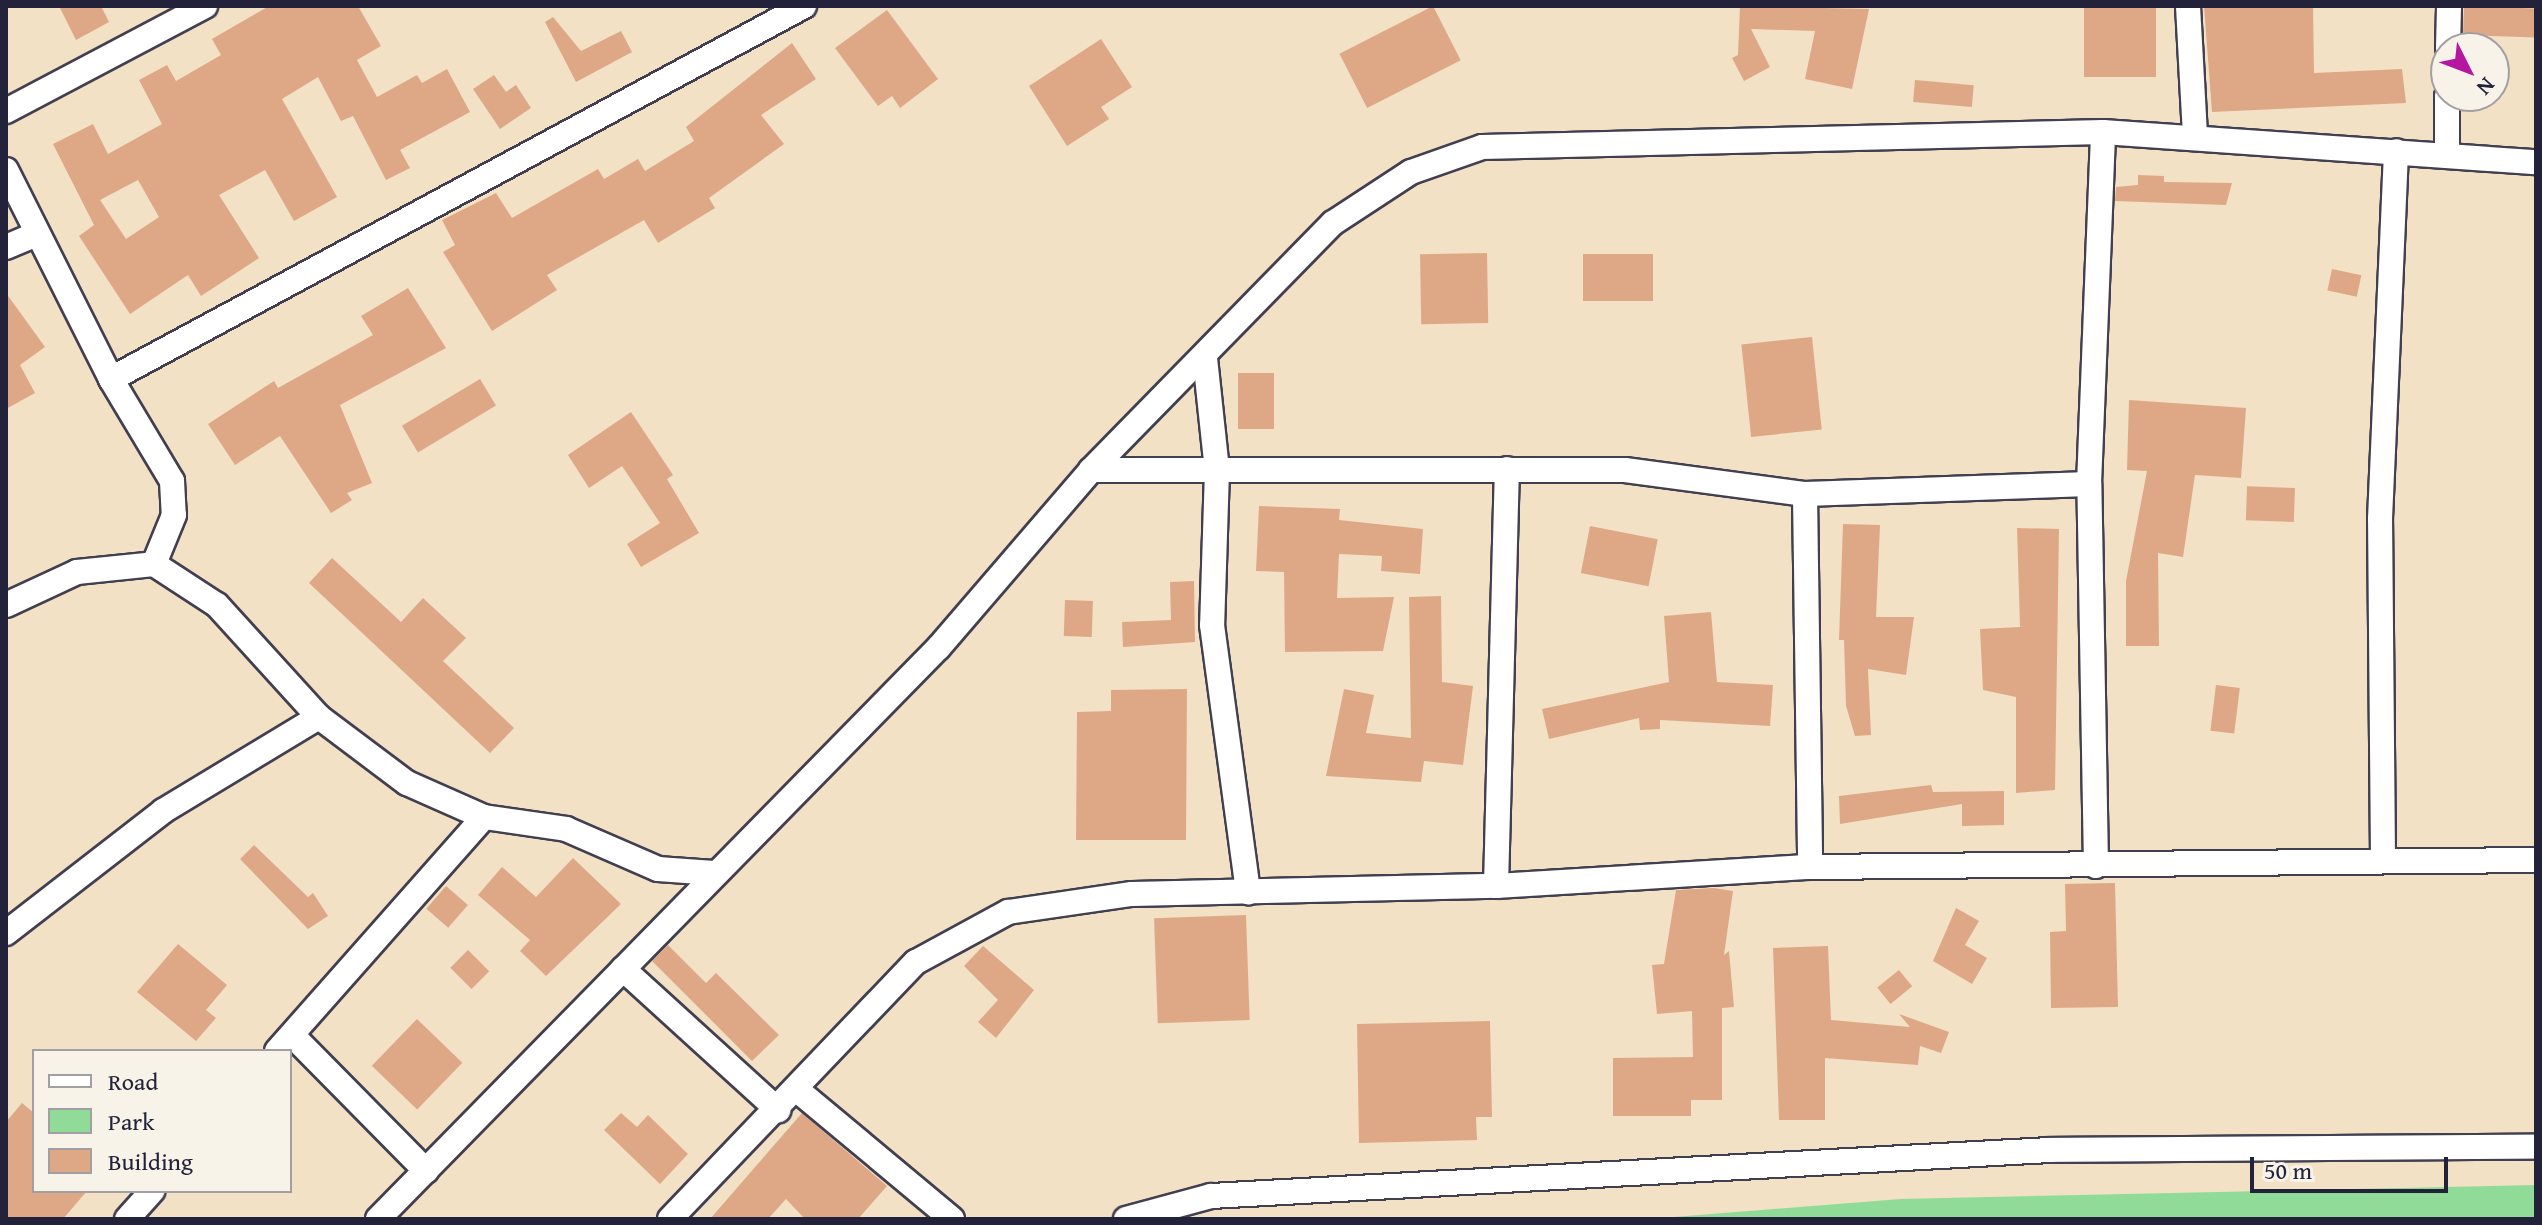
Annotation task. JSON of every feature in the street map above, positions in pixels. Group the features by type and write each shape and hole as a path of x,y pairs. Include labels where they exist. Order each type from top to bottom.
{"street":[{"path":"6,111 205,6"},
{"path":"2188,6 2195,137"},
{"path":"2448,32 2449,6"},
{"path":"111,379 796,8"},
{"path":"2447,112 2447,155"},
{"path":"2096,866 2089,484 2103,132"},
{"path":"378,1219 939,647 1091,470 1205,358 1333,223 1411,172 1482,147 2103,132 2536,162"},
{"path":"2383,858 2380,519 2396,151"},
{"path":"6,170 111,379 172,481 174,515 154,564"},
{"path":"6,247 36,234"},
{"path":"1205,358 1217,470 1212,625 1248,893"},
{"path":"1496,886 1507,469"},
{"path":"1091,470 1625,470 1805,494 2089,484"},
{"path":"1805,494 1810,867"},
{"path":"6,605 77,572 154,564 217,605 319,717 407,783 484,817 566,829 658,869 714,873"},
{"path":"6,933 115,845 319,717"},
{"path":"285,1043 484,817"},
{"path":"670,1219 778,1110 916,962 1008,912 1132,894 1496,886 1810,867 2096,866 2383,858 2536,860"},
{"path":"623,969 778,1110"},
{"path":"292,1049 426,1171"},
{"path":"796,1089 952,1219"},
{"path":"1126,1219 1211,1196 2050,1150 2536,1147"},
{"path":"127,1219 150,1193"}],"green space":[{"path":"2536,1185 2536,1219 1649,1219 1901,1199"}],"building":[{"path":"59,6 101,6 109,22 76,40"},
{"path":"269,6 358,6 381,46 357,60 377,97 417,75 422,83 447,69 470,112 400,150 410,168 386,180 353,116 341,121 318,77 282,99 337,197 294,221 265,170 219,195 259,258 201,296 188,275 130,314 79,236 94,225 53,144 93,124 108,154 162,124 139,80 167,65 176,81 221,55 212,39","holes":["138,180 159,217 126,239 100,200"]},
{"path":"1433,6 1461,60 1367,108 1339,54"},
{"path":"1740,6 1869,9 1852,89 1805,79 1815,31 1751,29 1770,67 1744,81 1732,58 1738,55"},
{"path":"2084,6 2156,6 2156,77 2084,77"},
{"path":"2204,6 2313,6 2314,73 2402,69 2406,103 2212,112"},
{"path":"2464,6 2536,9 2535,37 2510,37 2510,32 2463,32"},
{"path":"887,10 938,79 900,108 892,96 878,106 835,48"},
{"path":"553,17 581,51 621,31 632,52 576,82 545,22"},
{"path":"1101,39 1132,87 1101,107 1109,119 1067,146 1029,86"},
{"path":"792,43 816,79 761,115 784,144 709,198 715,208 658,243 644,220 547,275 557,290 492,331 443,252 455,245 442,220 496,193 512,218 598,169 604,179 638,159 645,171 694,141 686,127"},
{"path":"494,75 506,92 516,85 531,108 500,129 473,89"},
{"path":"1915,80 1974,85 1972,107 1913,102"},
{"path":"2138,175 2164,176 2164,182 2232,183 2226,205 2115,201 2116,187 2138,185"},
{"path":"1487,253 1488,323 1421,324 1420,254"},
{"path":"1583,254 1653,254 1653,301 1583,301"},
{"path":"2332,269 2361,275 2357,297 2327,291"},
{"path":"408,288 446,348 340,405 372,483 347,493 352,500 331,513 280,436 235,465 208,424 274,381 278,388 373,335 361,316"},
{"path":"6,293 45,347 20,365 35,393 6,409"},
{"path":"1812,337 1822,429 1751,437 1741,344"},
{"path":"1238,373 1274,373 1274,429 1238,429"},
{"path":"480,379 496,406 418,452 402,426"},
{"path":"2129,400 2246,408 2241,478 2195,475 2183,557 2158,553 2159,646 2126,646 2126,581 2147,471 2127,470"},
{"path":"631,412 673,475 667,479 699,533 641,567 627,544 660,523 622,466 589,488 568,455"},
{"path":"2247,486 2295,488 2294,522 2246,520"},
{"path":"1259,506 1340,509 1339,520 1423,529 1420,574 1381,571 1382,556 1339,554 1337,598 1394,597 1383,651 1285,652 1284,572 1256,571"},
{"path":"1843,524 1880,525 1876,617 1914,617 1906,675 1868,669 1871,735 1855,736 1846,706 1844,640 1839,640"},
{"path":"1590,526 1658,539 1649,586 1581,573"},
{"path":"2017,528 2059,529 2055,790 2016,793 2016,697 1983,690 1980,629 2020,627"},
{"path":"332,558 401,622 423,598 466,638 443,661 514,728 490,753 309,583"},
{"path":"1194,581 1195,642 1123,647 1122,622 1171,620 1170,582"},
{"path":"1441,596 1442,682 1473,686 1463,765 1424,761 1421,782 1326,776 1344,689 1374,695 1366,733 1411,738 1409,597"},
{"path":"1065,600 1093,601 1092,637 1064,636"},
{"path":"1711,612 1717,682 1773,685 1770,726 1660,720 1660,729 1640,730 1639,718 1549,739 1542,709 1669,682 1664,616"},
{"path":"2216,685 2240,688 2234,734 2210,731"},
{"path":"1187,689 1186,840 1076,840 1077,712 1111,711 1111,690"},
{"path":"1931,785 1933,792 2004,791 2004,825 1962,826 1962,804 1840,824 1839,796"},
{"path":"254,845 308,897 313,893 328,916 308,929 240,859"},
{"path":"573,858 621,904 546,976 520,951 530,940 478,895 502,867 536,897"},
{"path":"2115,883 2118,1007 2051,1008 2050,932 2066,931 2065,884"},
{"path":"446,886 468,905 448,928 426,909"},
{"path":"1714,888 1733,891 1724,955 1729,951 1734,1007 1722,1008 1722,1100 1691,1100 1691,1116 1613,1116 1613,1058 1693,1057 1692,1011 1657,1014 1652,965 1664,964 1676,890"},
{"path":"1956,908 1979,921 1965,945 1987,958 1972,984 1933,961"},
{"path":"1246,915 1250,1020 1158,1023 1154,918"},
{"path":"178,944 227,985 206,1010 216,1018 196,1041 137,992"},
{"path":"668,945 706,983 716,973 779,1035 752,1061 652,961"},
{"path":"983,946 1034,990 996,1038 978,1022 998,1000 964,966"},
{"path":"1828,946 1831,1020 1910,1027 1899,1014 1949,1032 1941,1053 1920,1046 1918,1065 1825,1058 1825,1120 1779,1120 1773,948"},
{"path":"468,950 489,971 472,989 450,968"},
{"path":"1899,970 1912,986 1890,1004 1877,988"},
{"path":"417,1019 462,1063 417,1110 372,1066"},
{"path":"1490,1021 1492,1117 1476,1117 1477,1140 1359,1143 1357,1024"},
{"path":"22,1103 32,1111 32,1193 85,1193 63,1219 6,1219 6,1122"},
{"path":"621,1113 637,1127 648,1115 688,1154 660,1184 604,1130"},
{"path":"802,1113 887,1186 858,1219 805,1219 786,1199 768,1219 710,1219"}]}
